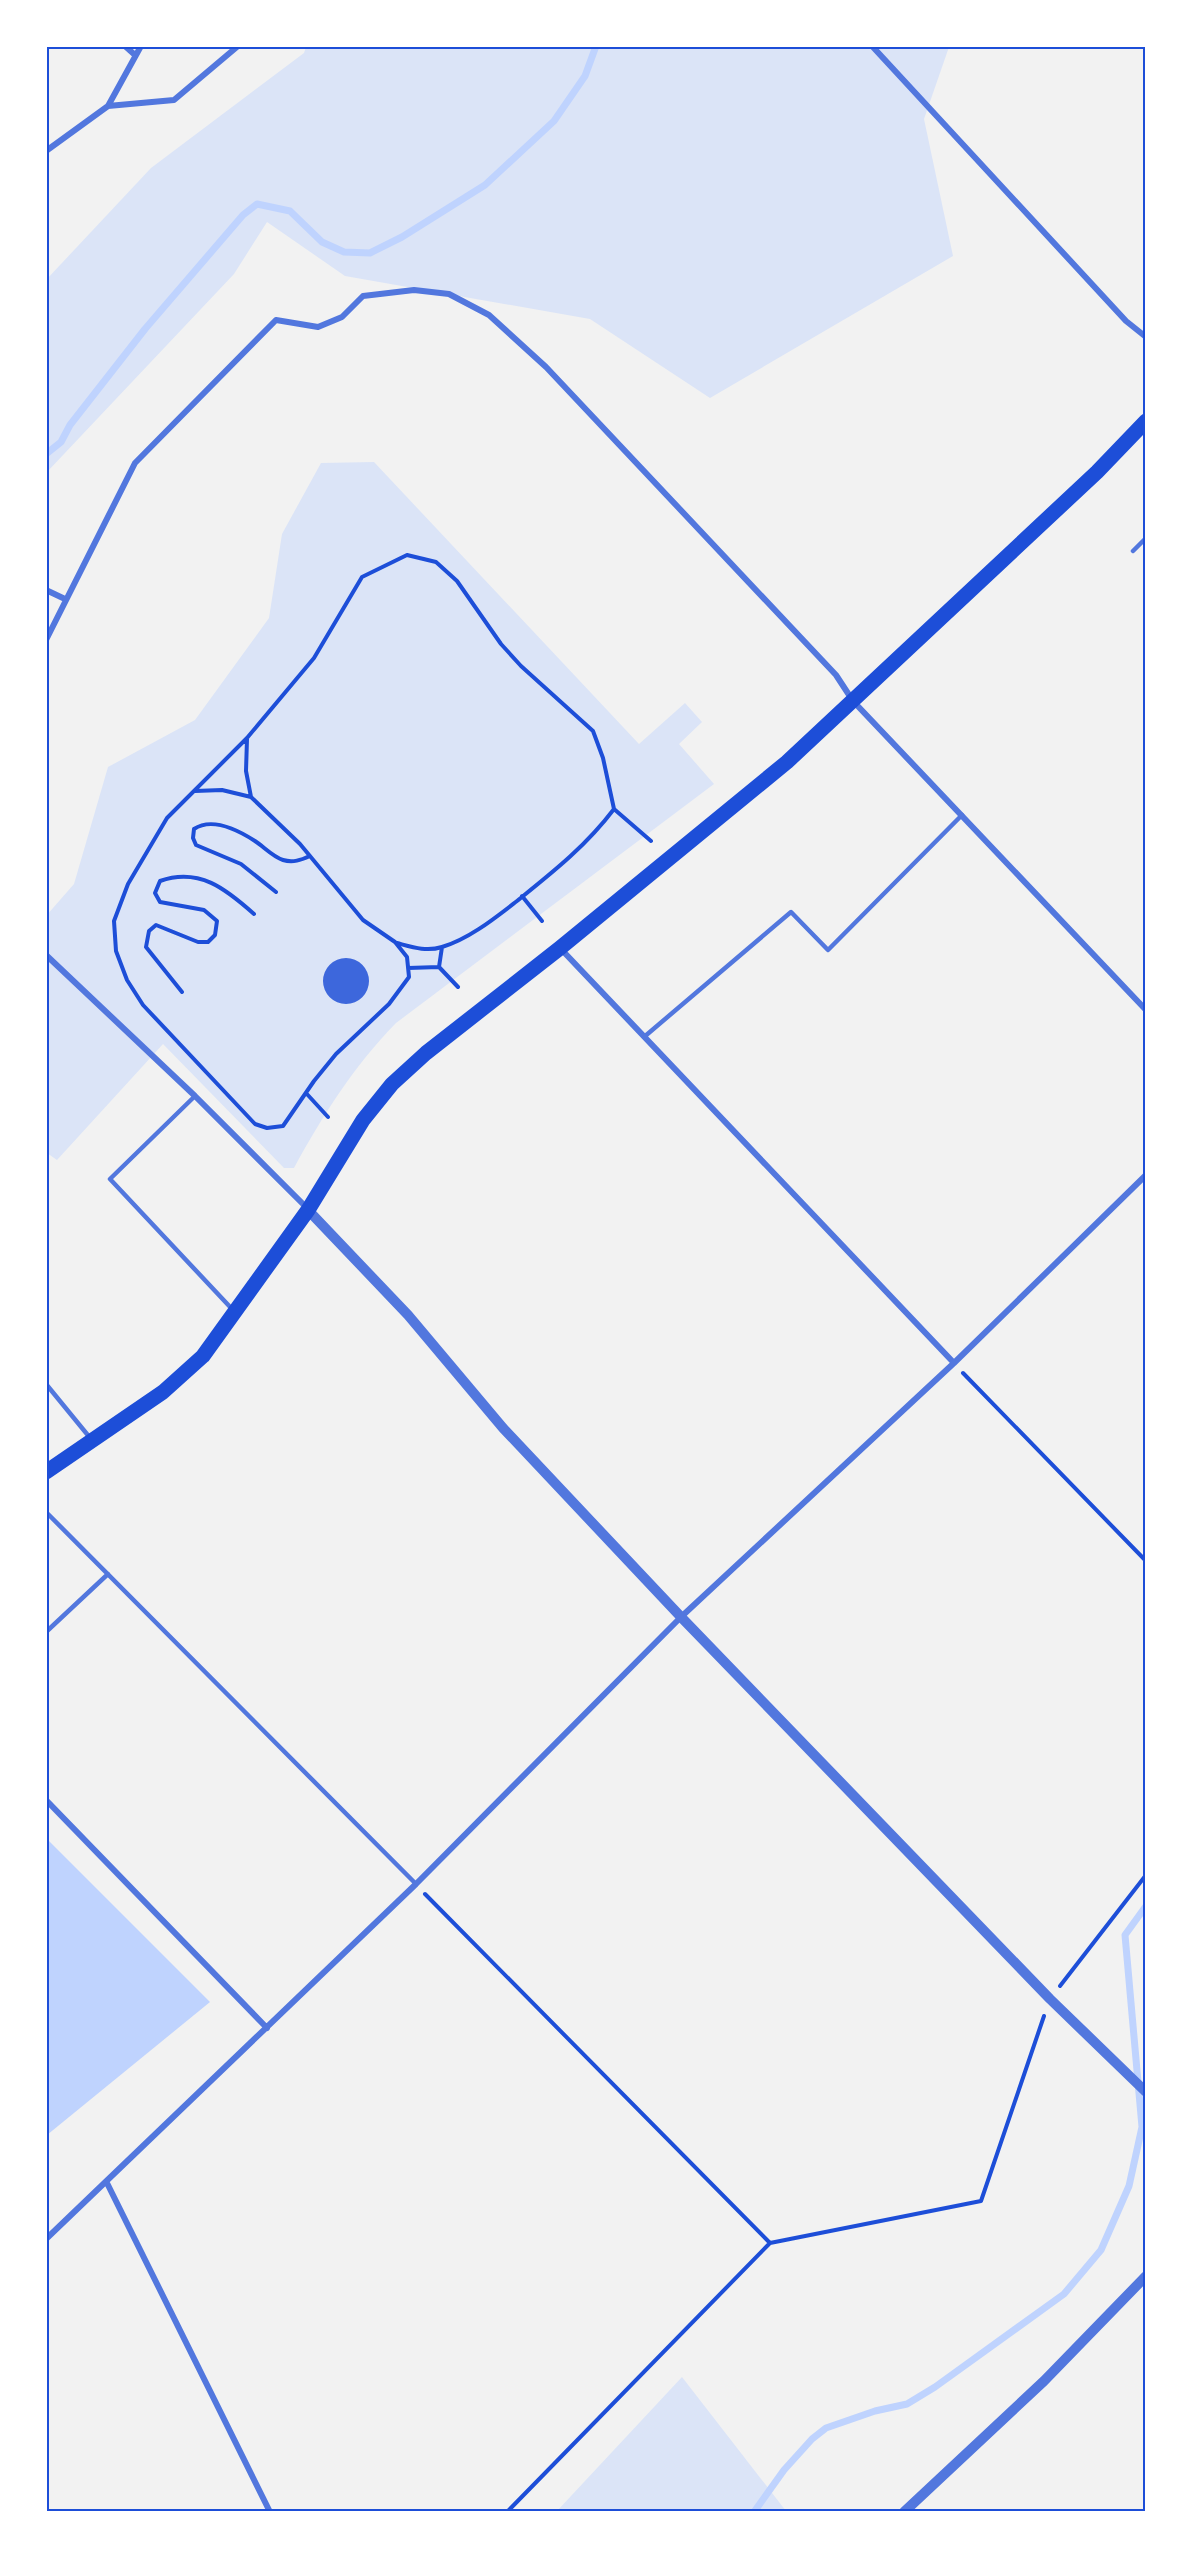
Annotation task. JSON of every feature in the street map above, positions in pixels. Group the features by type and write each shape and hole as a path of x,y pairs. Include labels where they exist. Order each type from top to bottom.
{"main road":[{"path":"46,1472 163,1392 203,1356 309,1210 363,1120 392,1084 426,1053 560,948 787,762 1097,472 1146,422"}],"street":[{"path":"125,46 135,55"},
{"path":"46,151 108,106 141,46"},
{"path":"108,106 174,100 238,46"},
{"path":"872,46 1126,321 1146,337"},
{"path":"46,640 135,463 276,320 318,327 342,317 363,296 414,290 449,294 489,315 546,367 836,675 853,701 1146,1010"},
{"path":"46,590 65,599"},
{"path":"560,948 954,1364"},
{"path":"46,955 195,1096 309,1210 408,1315 503,1428 681,1617 1050,1999 1146,2092"},
{"path":"46,2239 107,2183 416,1884 681,1617 954,1364 1146,1175"},
{"path":"46,1800 267,2028"},
{"path":"107,2183 270,2511"},
{"path":"904,2511 1044,2381 1146,2276"}],"lane":[{"path":"1132,550 1146,538"},
{"path":"644,1037 791,912 828,950 962,815"},
{"path":"195,1096 110,1179 222,1295 235,1312"},
{"path":"46,1384 93,1441"},
{"path":"46,1512 416,1884"},
{"path":"46,1632 108,1574"}],"path":[{"path":"195,791 222,790 251,797 310,856 363,920 395,942 407,957 409,977 389,1004 336,1054 283,1126 267,1128 255,1124 142,1005 127,980 116,951 114,921 128,884 168,818 247,738 314,658 362,577 407,555 436,562 457,581 508,651 593,731 603,758 614,808 651,841"},
{"path":"247,738 246,771 251,797"},
{"path":"395,942 421,950 442,947 471,933 556,871 583,847 614,808"},
{"path":"276,892 241,864 196,845 193,838 194,829 202,824 211,823 240,833 281,860 297,861 310,856"},
{"path":"182,992 147,947 149,931 156,925 198,942 208,942 215,935 217,921 204,910 160,902 155,893 160,881 186,875 212,882 226,889 254,914"},
{"path":"522,896 542,921"},
{"path":"439,968 442,947"},
{"path":"408,968 439,968 458,987"},
{"path":"306,1093 328,1117"},
{"path":"954,1364 1146,1561"},
{"path":"507,2511 770,2243 981,2201 1050,1999 1146,1875"},
{"path":"416,1884 770,2243"}],"shaded area":[{"path":"306,47 949,47 924,119 953,256 710,398 590,319 345,276 267,222 234,274 47,472 46,280 151,168 304,53"},
{"path":"374,462 639,744 685,703 702,722 679,744 714,784 396,1023 366,1057 340,1092 294,1168 284,1168 163,1044 57,1160 47,1153 46,916 74,884 108,767 195,720 269,618 282,534 321,463"},
{"path":"682,2377 786,2511 557,2511"}],"water":[{"path":"47,1839 210,2002 46,2135"}],"building":[{"path":"346,958 362,965 369,981 362,997 346,1004 330,997 323,981 330,965"}],"waterway":[{"path":"46,454 61,442 70,425 145,329 243,215 257,204 290,211 322,242 344,252 370,253 402,237 485,185 554,121 585,76 596,46"},
{"path":"754,2512 784,2470 812,2439 826,2428 875,2411 907,2404 935,2387 1064,2294 1101,2250 1129,2186 1142,2127 1125,1935 1146,1906"}]}
